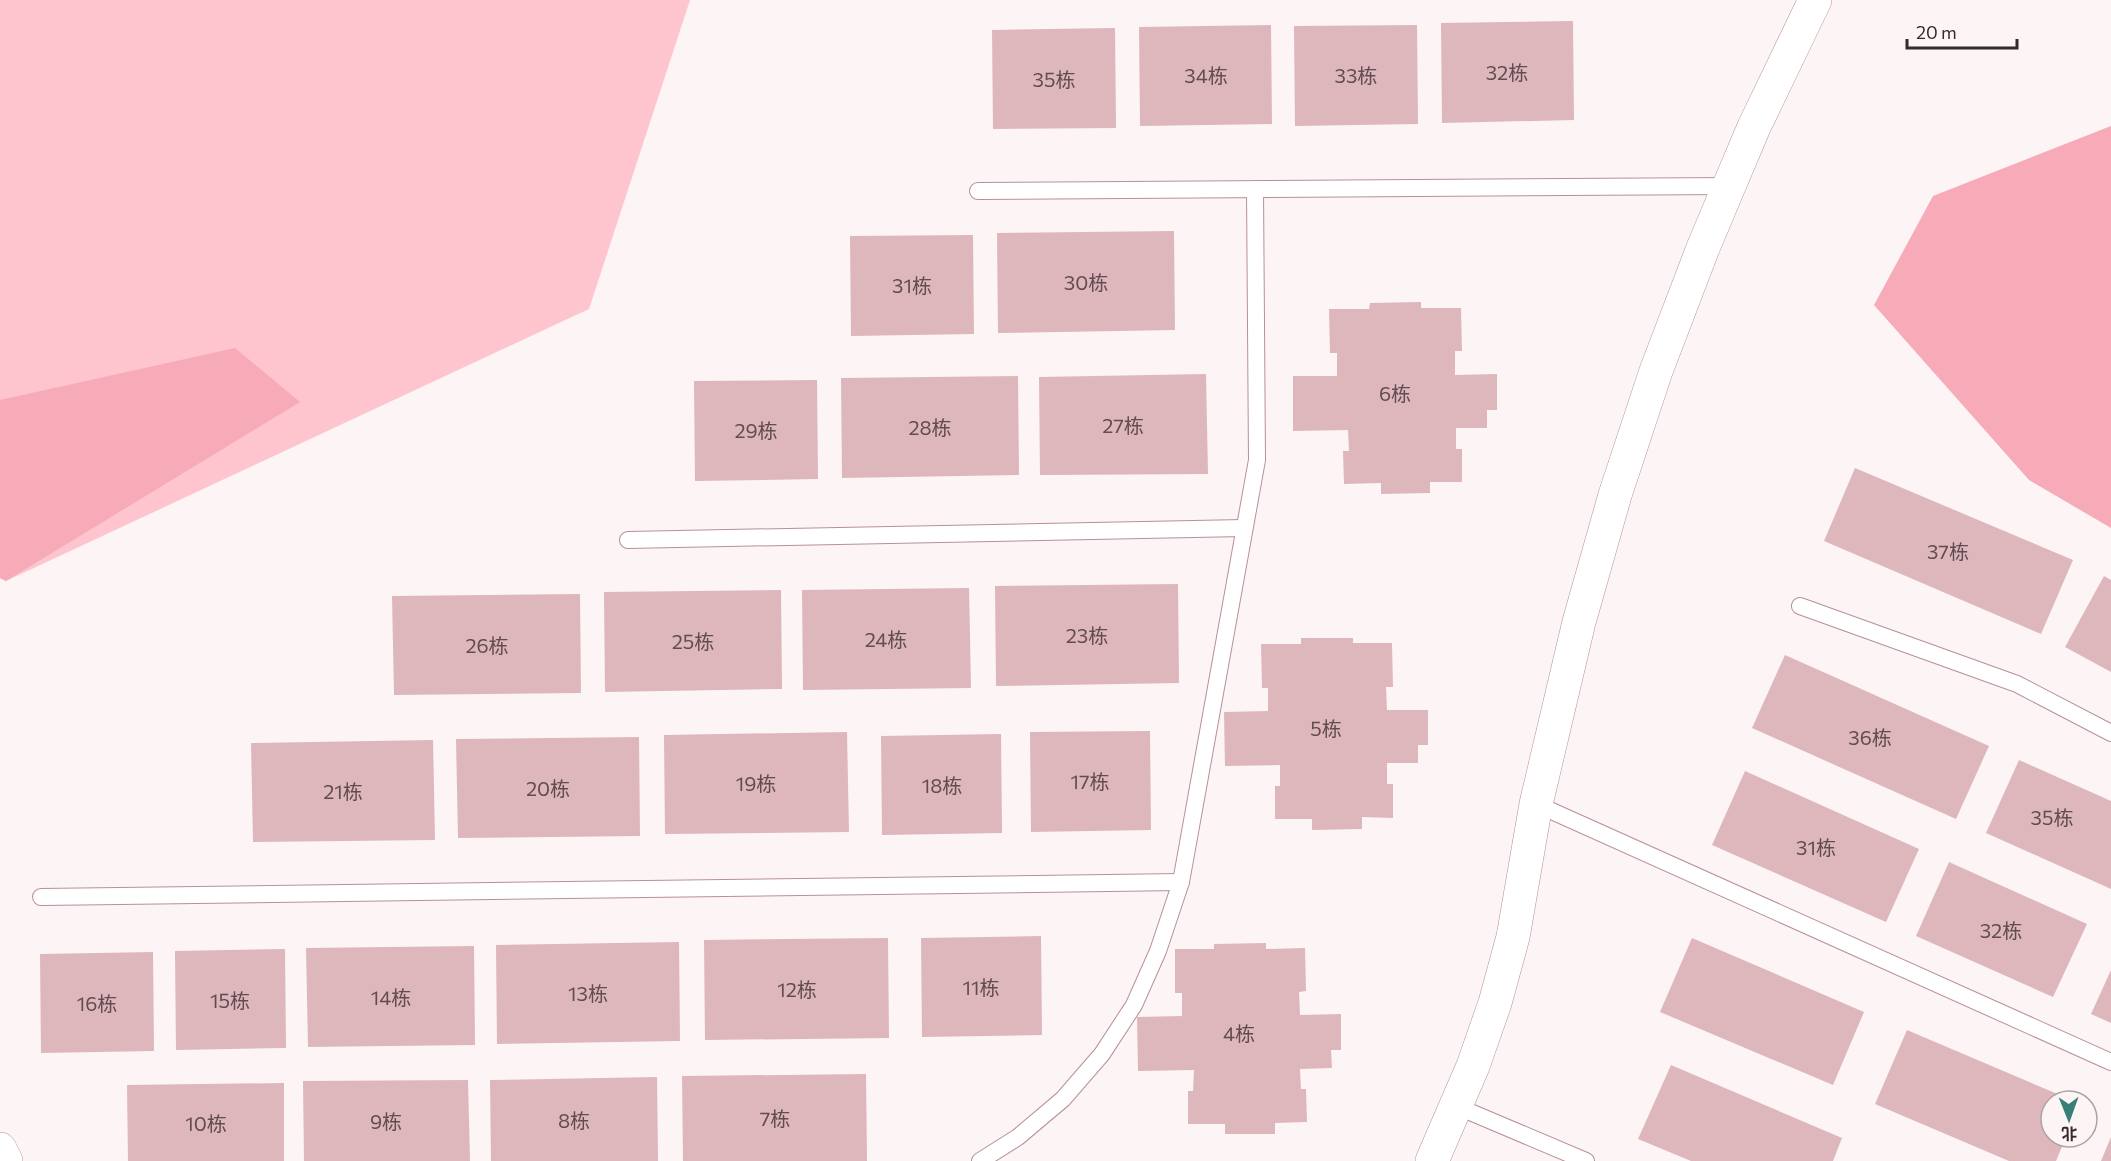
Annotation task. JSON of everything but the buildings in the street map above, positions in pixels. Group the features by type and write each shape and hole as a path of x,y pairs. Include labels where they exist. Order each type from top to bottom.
{"street":[{"path":"1432,1161 1473,1066 1495,1003 1513,937 1536,804 1579,622 1616,495 1656,371 1703,248 1754,127 1815,0"},
{"path":"0,1149 6,1161"}],"lane":[{"path":"978,191 1729,186"},
{"path":"980,1161 1018,1137 1063,1099 1102,1054 1134,1005 1158,951 1181,882 1257,460 1255,189"},
{"path":"628,540 1244,528"},
{"path":"1800,606 2017,684 2111,732"},
{"path":"1536,804 2111,1062"},
{"path":"41,897 1181,882"},
{"path":"1456,1106 1586,1161"}],"shaded area":[{"path":"0,0 690,0 589,309 6,581 0,578"},
{"path":"2111,126 2111,528 2029,480 1874,305 1933,196"},
{"path":"235,348 300,402 6,581 0,578 0,400"}]}
